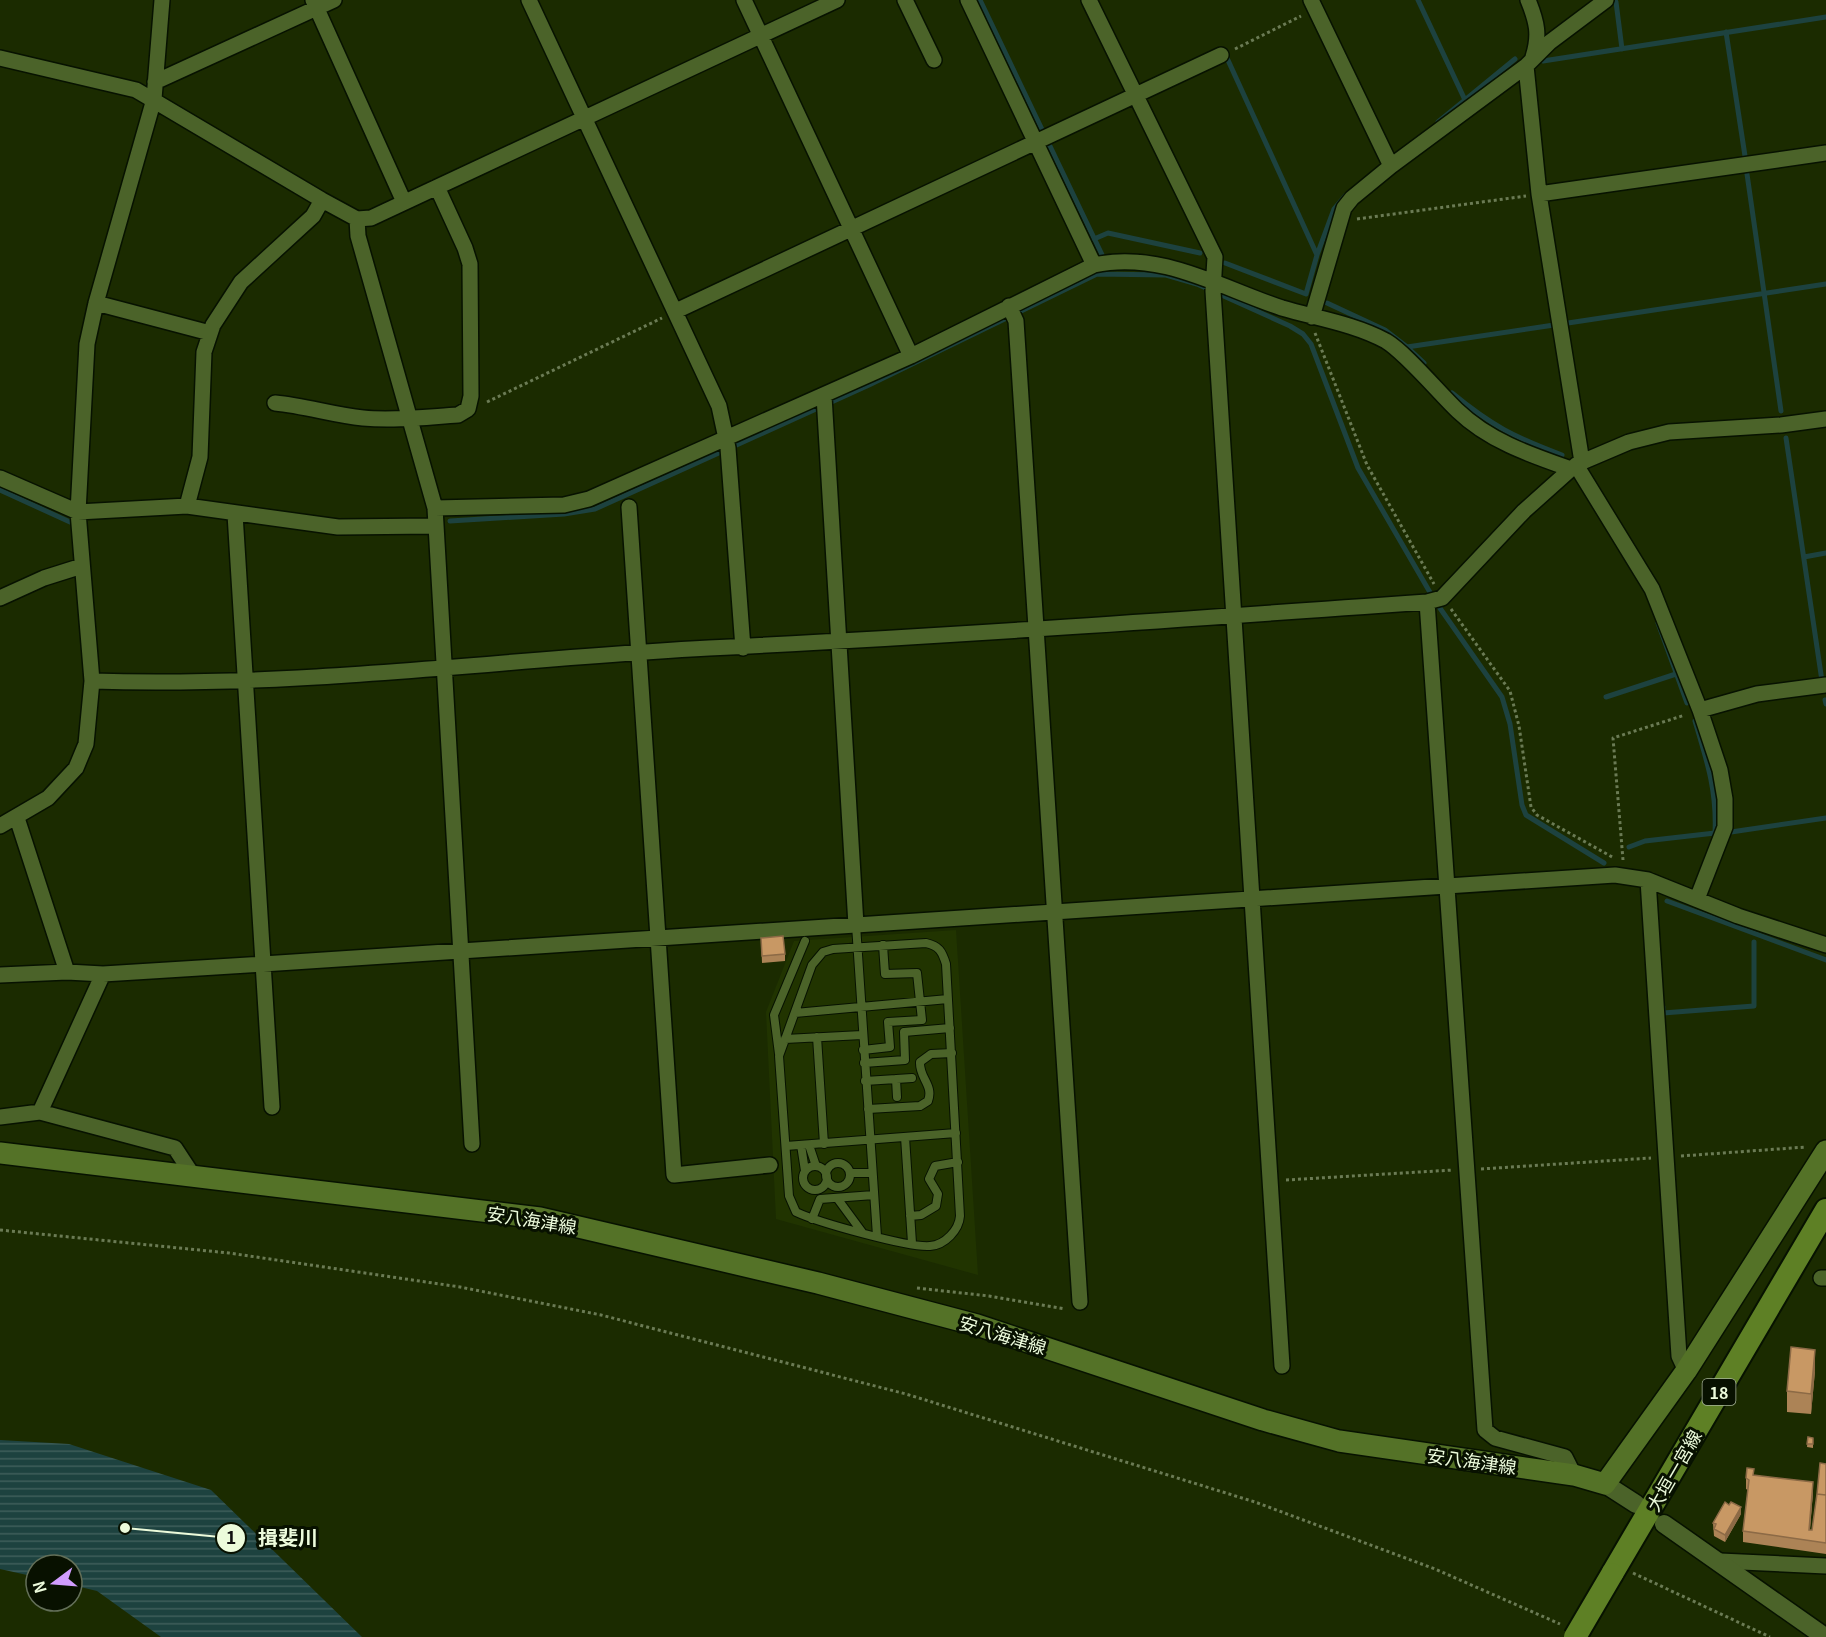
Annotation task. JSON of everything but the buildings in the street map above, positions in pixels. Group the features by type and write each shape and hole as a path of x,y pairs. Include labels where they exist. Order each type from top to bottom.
{"main road":[{"path":"1605,1484 1686,1371 1820,1149"},
{"name":"安八海津線","path":"0,1154 540,1218 818,1283 977,1325 1263,1420 1339,1441 1574,1475 1605,1484"},
{"name":"大垣一宮線","path":"1572,1632 1621,1573 1826,1210"}],"street":[{"path":"0,826 48,798 76,768 86,744 92,681 78,512 87,344 96,303 154,99 162,0"},
{"path":"155,82 315,4 334,0"},
{"path":"529,0 719,406 727,439 743,648"},
{"path":"744,0 911,356"},
{"path":"0,58 136,90 357,219 370,218 437,188 837,0"},
{"path":"905,0 934,60"},
{"path":"968,0 1094,265"},
{"path":"1089,0 1215,257 1214,280 1250,899 1282,1366"},
{"path":"1528,0 1538,24 1539,39 1530,62 1539,194 1576,465 1652,589 1700,710 1720,770 1725,799 1725,827 1697,899"},
{"path":"1304,315 1344,208 1353,198 1391,166 1530,62 1606,0"},
{"path":"315,4 404,202"},
{"path":"1313,5 1391,166"},
{"path":"676,311 1036,144 1221,55"},
{"path":"1539,194 1826,153"},
{"path":"275,403 307,406 329,413 365,418 458,415 468,409 471,396 470,264 437,188"},
{"path":"187,506 200,457 204,352 213,325 241,282 313,216 322,200"},
{"path":"357,219 358,236 435,508 434,526 462,951 472,1143"},
{"path":"435,508 564,504 589,499 824,396 911,356 1094,265 1105,262 1152,264 1214,280 1304,315 1368,333 1388,342 1460,414 1505,444 1576,465"},
{"path":"96,303 210,333"},
{"path":"1009,306 1016,321 1034,628 1080,1302"},
{"path":"824,396 841,643 856,925"},
{"path":"92,681 174,684 443,669 639,654 841,643 1233,616 1435,600 1524,511 1576,465 1629,442 1669,432 1781,425 1826,418"},
{"path":"0,478 78,512 187,506 338,527 434,526"},
{"path":"629,507 674,1175 770,1165"},
{"path":"235,514 272,1107"},
{"path":"0,598 44,578 81,566"},
{"path":"1435,600 1448,887 1485,1430 1495,1438 1565,1457 1574,1475"},
{"path":"1700,710 1757,694 1826,685"},
{"path":"17,818 68,972"},
{"path":"0,975 68,972 103,974 1615,875 1648,880 1738,916 1826,945"},
{"path":"1648,880 1679,1356 1686,1371"},
{"path":"40,1112 103,974"},
{"path":"0,1111 21,1115"},
{"path":"0,1117 40,1112 176,1148 194,1177"},
{"path":"1605,1484 1636,1504"},
{"path":"1664,1524 1720,1561 1825,1637"},
{"path":"1720,1561 1826,1566"}],"lane":[{"path":"856,925 855,947 877,1236"},
{"path":"779,1056 816,958 833,949 883,945 926,943 942,951 950,1028 958,1162 959,1225 939,1244 928,1246 877,1236 812,1219 796,1212 789,1196 774,1015 805,941"},
{"path":"863,1050 890,1047 888,1022 922,1020 917,973 885,974 883,945"},
{"path":"795,1013 948,999"},
{"path":"864,1064 905,1060 904,1032 950,1028"},
{"path":"785,1039 862,1035"},
{"path":"817,1037 824,1144"},
{"path":"868,1109 920,1106 928,1101 931,1093 920,1068 920,1062 931,1054 951,1053"},
{"path":"866,1081 912,1078"},
{"path":"896,1079 897,1097"},
{"path":"786,1146 956,1133"},
{"path":"905,1137 912,1243"},
{"path":"805,1145 804,1183 812,1190 823,1187 827,1177 828,1169 838,1163 846,1166 850,1173 847,1184 840,1187 829,1184 827,1177 823,1170 816,1166 805,1145"},
{"path":"910,1216 921,1215 936,1206 938,1194 929,1179 935,1166 958,1162"},
{"path":"805,1171 816,1166"},
{"path":"850,1173 872,1173"},
{"path":"812,1219 820,1199 874,1195"},
{"path":"837,1197 862,1232"}],"path":[{"path":"1221,55 1313,5"},
{"path":"1340,222 1539,194"},
{"path":"468,409 676,311"},
{"path":"1304,315 1316,335 1367,465 1435,600 1510,691 1519,726 1530,807 1537,815 1624,865 1613,738 1700,710"},
{"path":"1269,1181 1820,1149"},
{"path":"0,1230 229,1253 460,1287 601,1315 906,1394 1255,1502 1435,1569 1572,1632"},
{"path":"907,1287 988,1296 1069,1310 1080,1302"},
{"path":"1621,1573 1770,1637"}],"shaded area":[{"path":"956,930 978,1275 776,1219 766,1012 794,941"}],"water":[{"path":"0,1440 69,1444 211,1490 362,1637 161,1637 97,1591 84,1588 84,1553 24,1553 24,1574 0,1569"}],"waterway":[{"path":"980,0 1105,261"},
{"path":"1418,0 1465,100 1438,122"},
{"path":"1616,2 1622,49"},
{"path":"1543,61 1826,17"},
{"path":"1726,32 1745,156"},
{"path":"1227,58 1317,255 1334,209 1345,196"},
{"path":"1465,100 1515,59"},
{"path":"1747,174 1781,411"},
{"path":"1094,239 1108,233 1200,253"},
{"path":"1225,263 1306,294 1317,255"},
{"path":"450,521 564,514 595,509 869,385 1097,274 1166,275 1197,284 1290,326 1303,334 1311,344 1358,468 1435,601 1502,697 1510,724 1522,805 1526,815 1604,863"},
{"path":"1568,323 1826,284"},
{"path":"1327,303 1385,330 1407,347 1554,325"},
{"path":"1407,347 1424,363"},
{"path":"1452,393 1504,430 1562,455"},
{"path":"1786,438 1822,681"},
{"path":"0,490 70,522"},
{"path":"1804,557 1826,553"},
{"path":"1658,623 1687,703"},
{"path":"1606,697 1676,674"},
{"path":"1825,700 1826,704"},
{"path":"1629,847 1645,841 1715,833 1713,790 1695,721"},
{"path":"1731,832 1826,818"},
{"path":"1667,901 1826,960"},
{"path":"1663,1007 1663,1013 1754,1006 1754,942"}],"place":[{"name":"揖斐川","path":"125,1528"}]}
